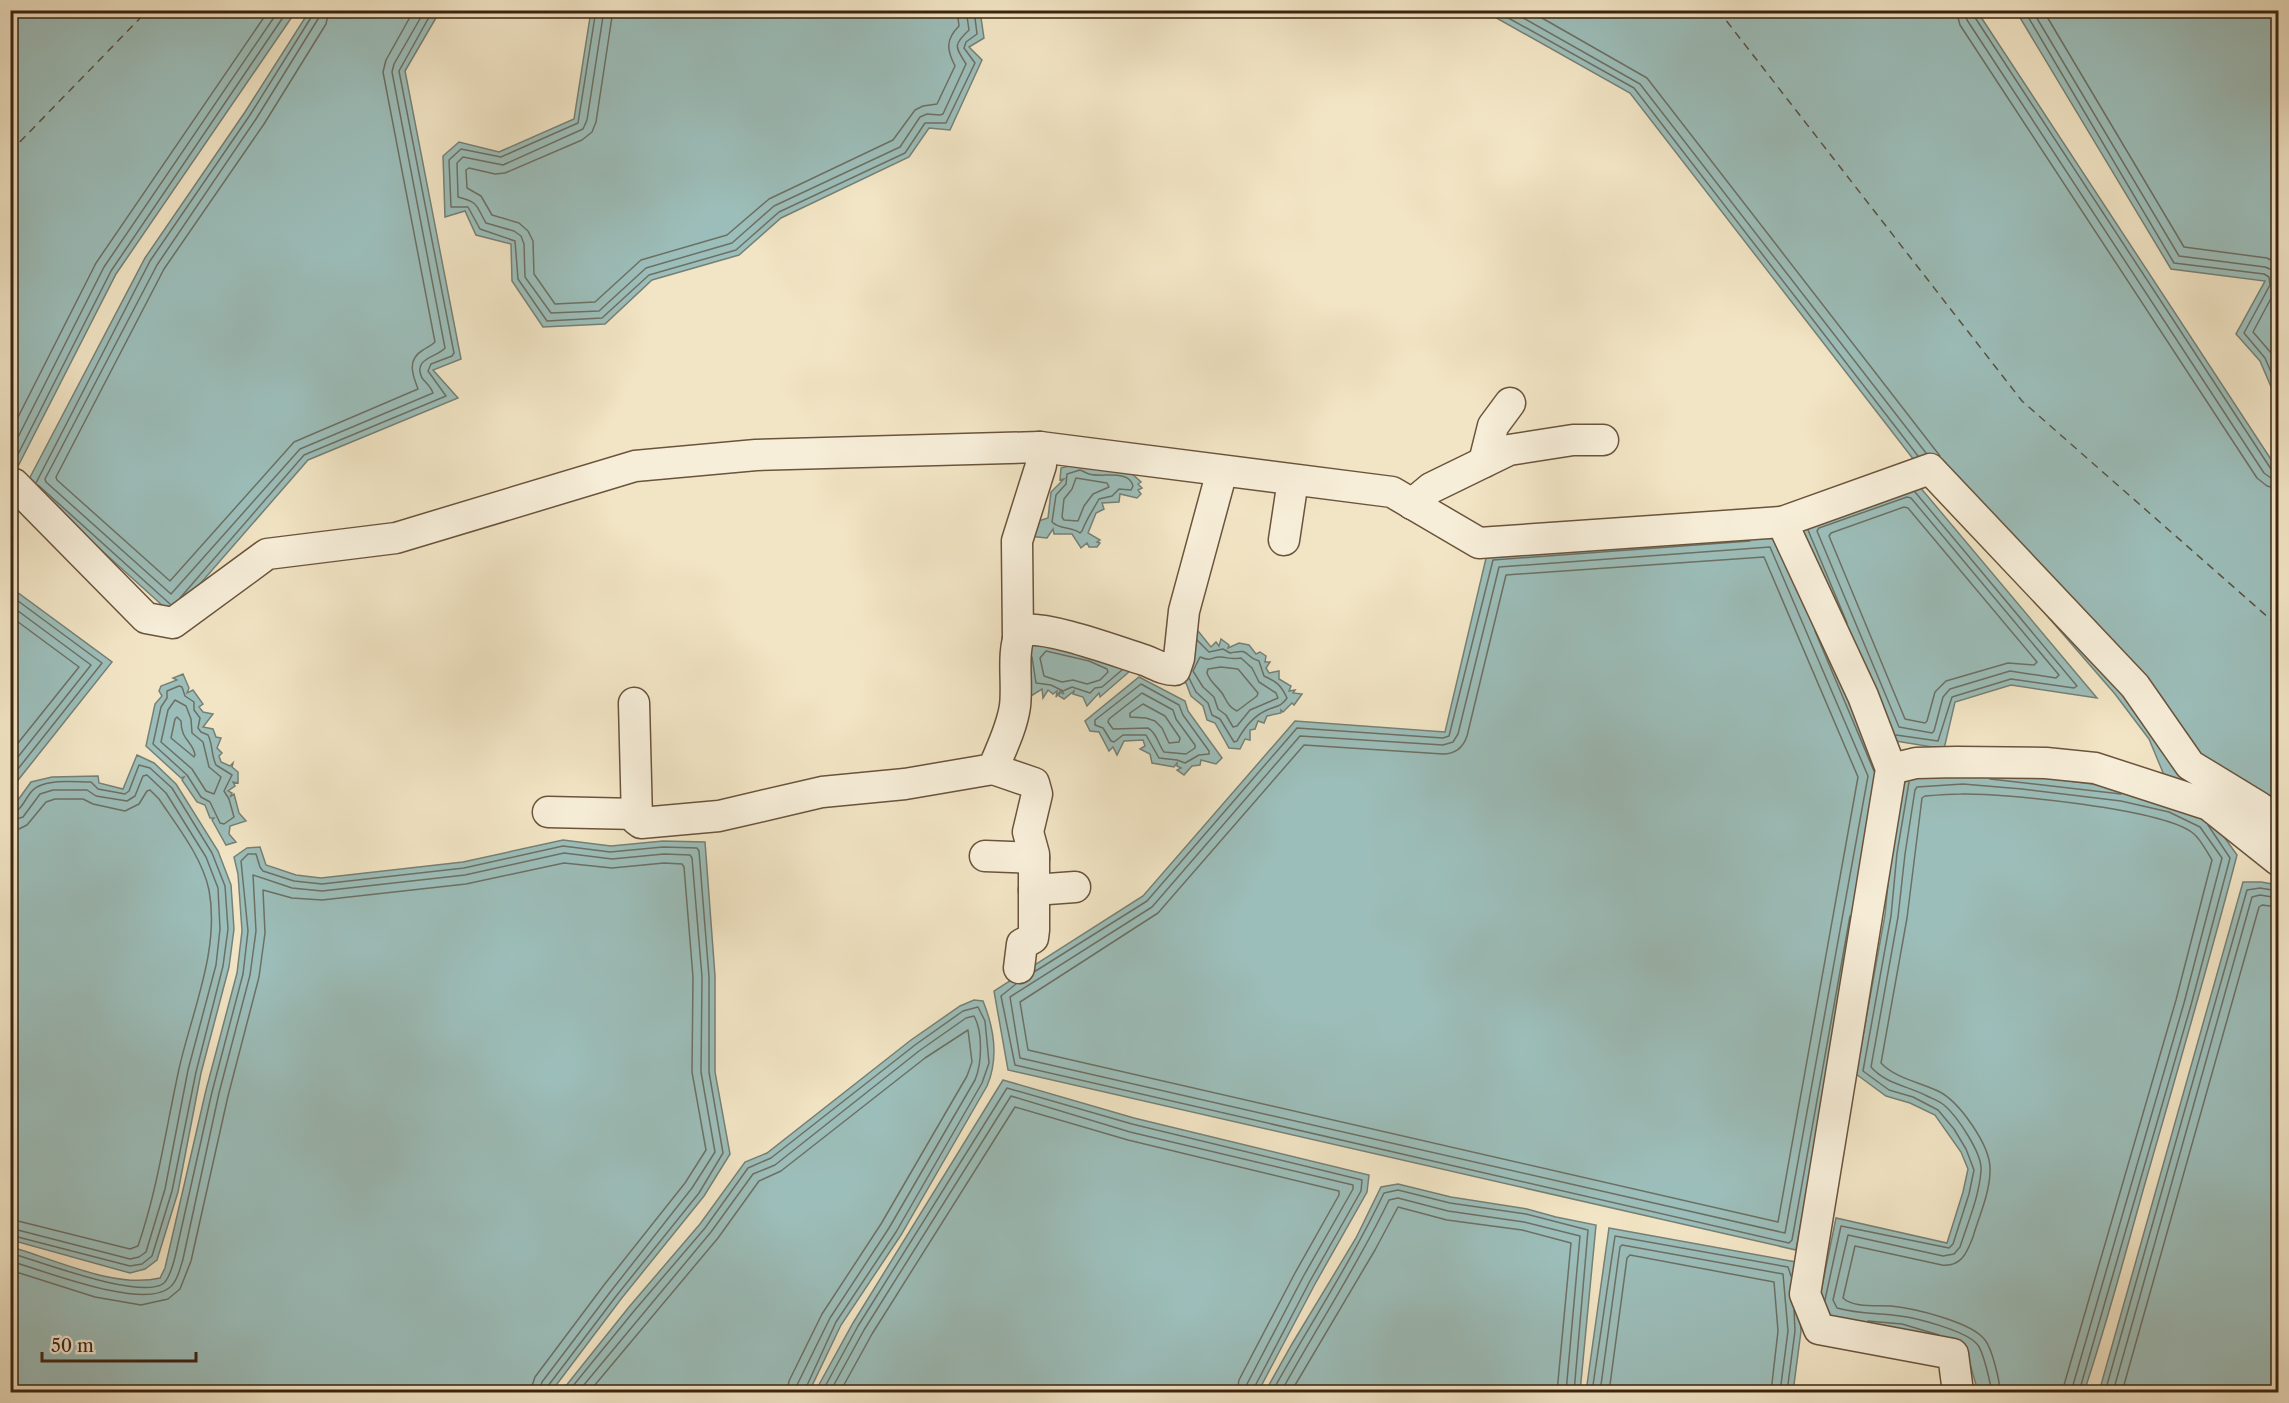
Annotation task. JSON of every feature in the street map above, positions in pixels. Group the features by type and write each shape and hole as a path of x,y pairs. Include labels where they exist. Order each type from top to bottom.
{"street":[{"path":"1484,462 1493,426 1510,403"},
{"path":"1412,504 1431,488 1509,450 1573,440 1603,440"},
{"path":"993,769 1015,706 1018,639 1017,541 1041,465 1040,447"},
{"path":"14,484 146,618 173,623 267,554 396,538 634,466 756,455 1040,447 1392,492 1479,543 1782,522 1930,469 2135,686 2190,765 2259,807 2278,825"},
{"path":"1018,639 1022,630 1032,629 1148,661 1165,670 1175,670 1179,658 1184,611 1222,471"},
{"path":"1284,540 1293,480"},
{"path":"1782,522 1863,696 1891,769 1805,1294 1819,1329 1953,1354 1958,1392"},
{"path":"634,703 637,820 641,823 719,816 822,792 905,784 993,769 1034,783 1037,794 1028,832 1034,858 1033,938 1022,944 1019,968"},
{"path":"1891,769 1916,763 1956,762 2046,763 2095,768 2209,805 2278,860"},
{"path":"548,812 637,814"},
{"path":"985,856 1034,858"},
{"path":"1034,891 1075,887"}],"water":[{"path":"310,10 440,11 405,71 461,359 433,370 458,398 308,460 173,615 27,483 145,258 245,112"},
{"path":"11,11 296,11 116,274 11,480"},
{"path":"591,11 980,11 984,38 969,47 982,60 950,130 929,128 909,157 781,218 739,255 652,280 605,324 543,327 512,281 511,244 476,235 465,211 445,217 443,156 459,142 499,152 574,119"},
{"path":"1484,11 1977,11 2278,470 2278,846 2169,787 2149,739 2115,694 1931,482 1630,93"},
{"path":"2016,11 2278,11 2278,403 2260,361 2236,334 2265,281 2171,269"},
{"path":"1081,463 1129,471 1141,482 1138,484 1142,488 1138,490 1141,494 1137,498 1120,494 1119,502 1102,503 1104,509 1096,513 1088,533 1100,540 1097,542 1100,543 1097,547 1089,547 1087,543 1081,548 1072,534 1054,534 1053,529 1047,538 1028,536 1035,522 1048,518 1051,492 1064,479 1060,480 1061,468"},
{"path":"1914,480 2097,698 2011,685 1955,702 1944,749 1890,740 1798,521"},
{"path":"1779,533 1882,774 1796,1250 1008,1070 994,991 1143,896 1295,721 1445,732 1487,554"},
{"path":"10,583 13,589 112,662 11,789"},
{"path":"1198,631 1211,647 1216,642 1219,646 1221,639 1229,645 1228,648 1239,643 1249,645 1256,654 1260,652 1266,656 1265,662 1270,662 1266,668 1269,673 1279,671 1279,679 1291,686 1289,691 1295,690 1293,693 1302,694 1294,705 1292,703 1283,712 1281,710 1281,713 1267,716 1264,723 1258,721 1255,729 1250,730 1250,740 1245,739 1240,749 1229,748 1215,723 1207,720 1203,706 1191,696 1186,683 1179,680 1178,685 1173,682 1188,633"},
{"path":"1027,640 1128,656 1130,671 1100,697 1099,693 1087,706 1083,697 1073,694 1074,691 1064,699 1059,696 1060,692 1064,694 1061,690 1056,697 1057,691 1053,694 1048,690 1043,698 1042,689 1031,696 1025,651"},
{"path":"183,674 189,688 187,693 193,690 203,704 199,707 203,712 213,714 203,727 213,729 216,737 221,738 217,748 222,753 219,756 221,762 230,766 233,763 232,767 238,772 238,783 233,782 235,786 228,791 232,793 230,797 234,794 239,813 246,821 230,826 229,834 236,842 226,845 212,820 214,818 210,818 205,805 197,802 182,780 184,777 181,778 146,746 155,704 162,696 159,691 161,686 177,680 173,678"},
{"path":"1139,677 1185,701 1188,711 1222,758 1216,764 1201,760 1200,765 1192,766 1184,775 1177,770 1181,768 1177,766 1177,763 1174,767 1152,763 1150,754 1140,749 1145,746 1143,740 1124,741 1117,755 1113,747 1109,751 1099,732 1090,731 1085,721"},
{"path":"137,755 154,763 176,784 218,851 231,885 234,929 229,967 201,1073 178,1192 157,1260 145,1269 130,1273 11,1240 10,811 31,782 52,777 98,776 99,783 123,789"},
{"path":"1903,775 2023,775 2123,788 2209,816 2237,855 2206,972 2084,1392 1978,1392 1967,1353 1824,1318 1819,1301 1836,1218 1947,1243 1968,1169 1961,1152 1935,1115 1910,1103 1886,1096 1856,1074 1885,915 1891,853"},
{"path":"563,840 611,846 663,841 705,842 715,976 715,1072 730,1154 704,1196 621,1299 551,1392 11,1392 11,1247 85,1271 124,1279 160,1278 165,1268 206,1090 237,973 242,931 238,874 234,857 247,848 260,847 266,865 296,875 321,878 463,862"},
{"path":"2243,882 2278,885 2278,1392 2099,1392"},
{"path":"974,1000 983,1001 994,1043 993,1065 987,1086 901,1235 841,1325 809,1392 561,1392 700,1224 745,1162 767,1153 911,1040 960,1006"},
{"path":"1003,1080 1134,1118 1369,1175 1367,1192 1258,1392 815,1392 853,1323"},
{"path":"1398,1184 1451,1197 1527,1209 1596,1225 1580,1392 1265,1392 1356,1238 1381,1187"},
{"path":"1609,1228 1796,1262 1801,1331 1793,1392 1586,1392"}],"ferry route":[{"path":"10,152 148,10"},
{"path":"1718,10 2022,401 2278,626"}]}
